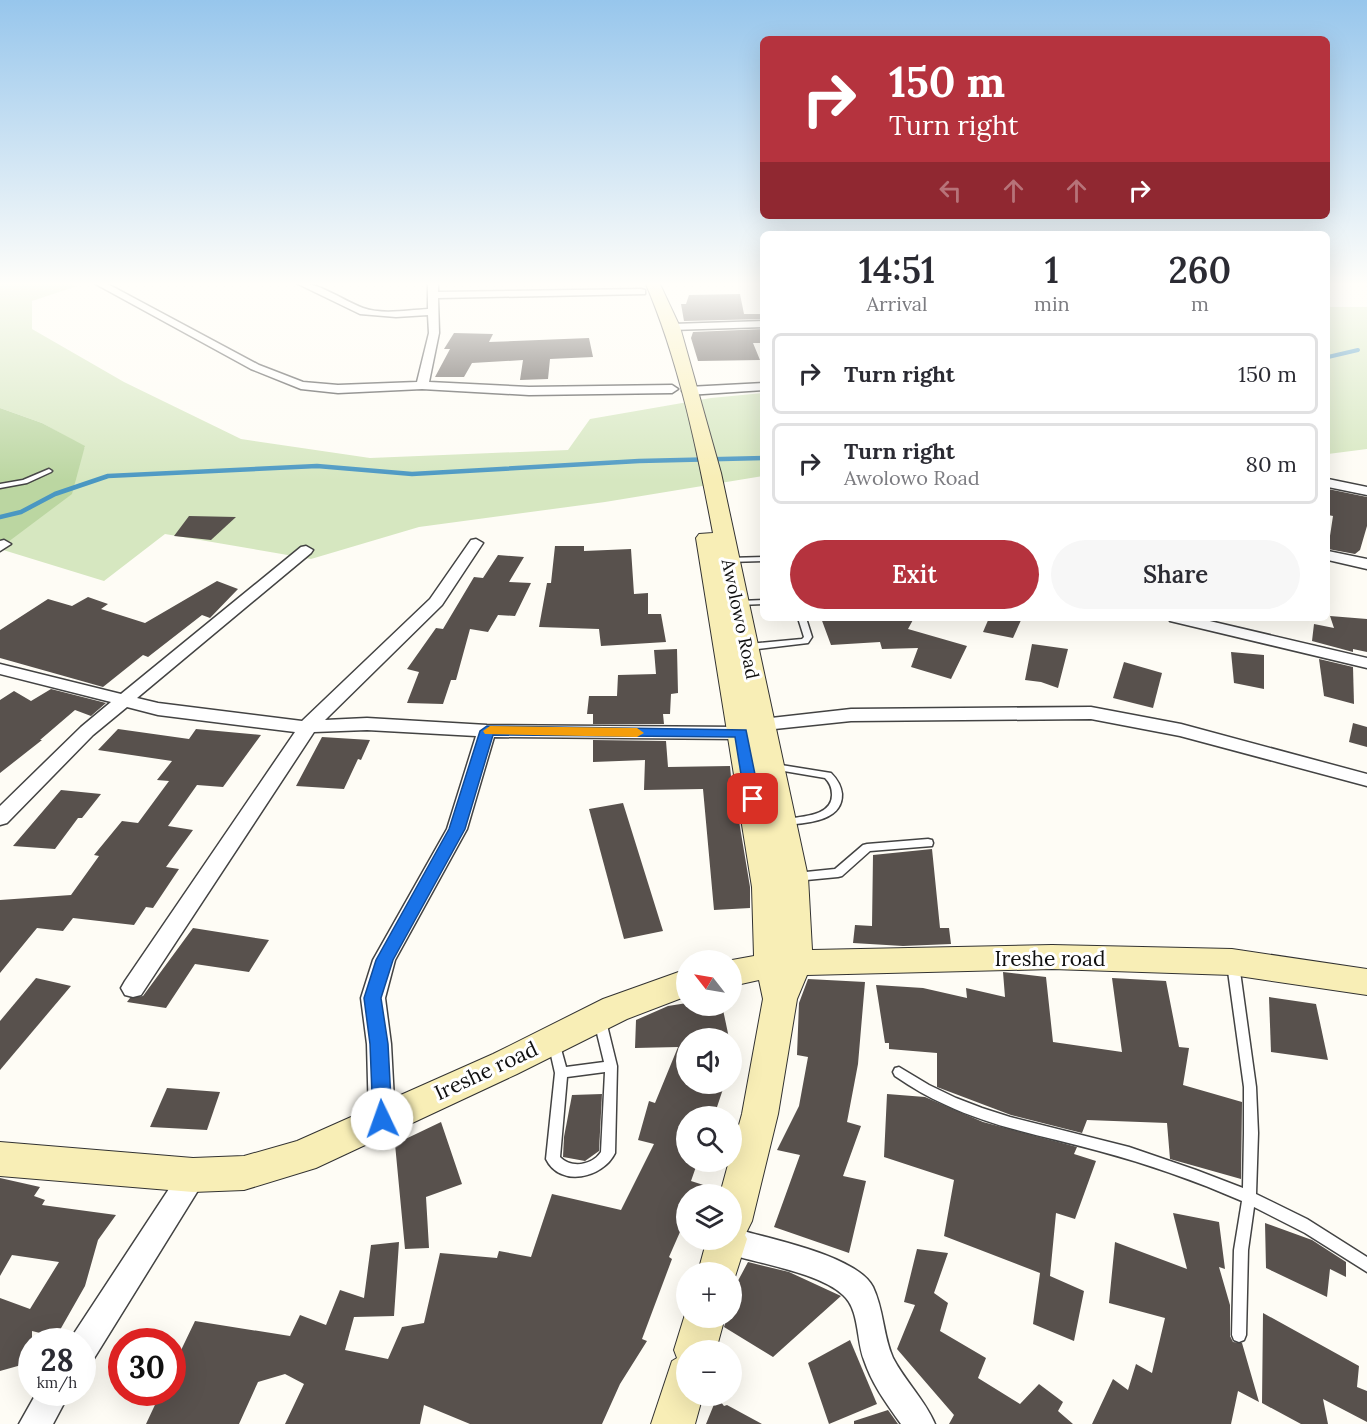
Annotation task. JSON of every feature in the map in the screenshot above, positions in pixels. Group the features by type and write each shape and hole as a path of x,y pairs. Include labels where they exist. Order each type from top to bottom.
{"main road":[{"name":"Awolowo Road","path":"664,348 680,390"},
{"name":"Awolowo Road","path":"675,348 680,390 692,445 703,474 728,560 728,604 746,648 767,887 783,964"},
{"name":"Awolowo Road","path":"703,474 752,729 771,767 793,877 783,964"},
{"name":"Ireshe road","path":"742,971 783,964 1052,957 1233,962 1367,982"},
{"path":"742,1184 760,1114 780,999 783,964"},
{"name":"Ireshe road","path":"0,1159 193,1175 244,1173 303,1156 382,1119 557,1056 599,1017 676,986"},
{"path":"673,1424 678,1406"}],"street":[{"path":"221,348 287,381 338,389 422,385 482,386 529,391 680,390 760,386"},
{"path":"422,385 430,348"},
{"path":"1330,483 1367,491"},
{"path":"133,988 309,725 436,602 477,543"},
{"path":"0,818 87,731 306,550"},
{"path":"1330,556 1367,564"},
{"path":"1189,621 1367,663"},
{"path":"0,669 158,709 297,727 367,724 487,731 752,729 851,715 1091,713 1181,730 1367,780"},
{"path":"382,1119 379,1044 373,998 384,960 457,829 487,731"},
{"path":"95,1328 193,1175"},
{"path":"742,1244 835,1273 854,1284 865,1303 875,1352 884,1372 919,1424"},
{"path":"35,1424 46,1406"}],"lane":[{"path":"0,486 25,482 49,471"},
{"path":"728,560 760,559"},
{"path":"728,604 760,602"},
{"path":"746,648 805,641 808,637 803,621"},
{"path":"771,767 828,775 833,779 837,793 836,805 831,810 819,816 782,823"},
{"path":"793,877 838,873 867,848 928,843"},
{"path":"1233,962 1250,1087 1249,1198 1241,1250 1239,1335"},
{"path":"599,1017 611,1066 608,1152 600,1164 591,1169 558,1166 553,1159 557,1056 611,1066"},
{"path":"899,1072 916,1084 968,1110 1130,1153 1202,1177 1302,1225 1367,1265"}],"green space":[{"path":"0,348 66,348 124,382 241,439 370,458 568,450 590,419 711,398 760,393 760,476 605,502 419,527 311,559 165,534 104,581 0,549 85,447 42,423 0,408"},
{"path":"1330,348 1367,348 1367,449 1330,454"},
{"path":"0,408 42,423 85,446 72,494 0,548"}],"building":[{"path":"591,348 593,357 550,359 548,379 520,380 523,360 472,363 464,377 435,377 450,349 444,349"},
{"path":"694,348 755,348 760,360 698,361"},
{"path":"1330,489 1367,497 1367,526 1360,550 1355,554 1330,549 1333,516 1330,515"},
{"path":"189,516 236,517 211,540 174,536"},
{"path":"555,546 584,546 584,551 631,549 634,594 648,593 648,614 661,614 666,642 601,646 599,629 539,627 547,583 551,583"},
{"path":"498,555 524,557 509,582 531,583 515,616 498,615 488,632 470,629 456,680 451,680 443,704 407,703 419,672 407,669 436,628 443,629 474,577 483,578"},
{"path":"217,581 238,589 210,618 202,615 148,657 143,655 103,687 0,658 0,630 48,599 72,606 88,597 108,604 101,609 145,623"},
{"path":"1330,616 1367,619 1367,652 1353,649 1353,652 1312,641 1314,624 1334,628"},
{"path":"822,621 912,621 908,629 967,646 951,679 911,667 918,648 882,649 880,642 831,645"},
{"path":"988,621 1021,621 1013,638 983,632"},
{"path":"1032,644 1068,649 1058,688 1041,682 1025,680"},
{"path":"677,649 678,693 671,694 670,714 663,714 664,724 593,724 593,714 587,714 589,696 617,696 618,675 656,674 654,650"},
{"path":"1231,652 1264,655 1264,689 1234,683"},
{"path":"1319,659 1353,667 1354,704 1324,696"},
{"path":"1124,662 1162,673 1153,708 1113,698"},
{"path":"51,689 106,703 91,716 75,710 0,773 0,700 14,691 31,701"},
{"path":"1353,723 1367,727 1367,747 1349,742"},
{"path":"118,729 189,739 196,729 261,735 223,787 197,785 168,826 193,830 166,867 179,869 153,908 146,907 134,925 73,918 63,931 37,928 0,973 0,900 71,895 99,856 94,855 122,821 138,823 169,781 157,780 172,761 98,750"},
{"path":"322,737 370,740 344,789 296,786"},
{"path":"593,740 666,741 668,767 730,766 733,797 735,797 750,887 750,908 714,910 703,789 644,790 645,760 593,762"},
{"path":"61,790 101,794 82,818 78,818 55,849 13,846"},
{"path":"623,803 663,931 624,939 589,809"},
{"path":"932,849 940,928 949,928 951,944 903,946 853,943 855,925 872,926 873,855"},
{"path":"193,928 269,940 249,972 195,964 166,1008 127,1002 130,998 143,996"},
{"path":"1003,972 1046,977 1053,1042 1122,1052 1112,978 1166,981 1179,1047 1189,1048 1183,1085 1242,1102 1241,1179 1170,1159 1167,1123 1087,1120 1082,1133 1011,1115 937,1087 937,1053 889,1049 889,1043 885,1043 876,985 923,988 967,998 966,988 1005,997"},
{"path":"36,978 71,986 0,1070 0,1021"},
{"path":"808,979 865,982 858,1064 847,1122 861,1126 843,1176 866,1181 849,1253 774,1227 800,1155 777,1150 799,1106 808,1057 797,1055 799,1003"},
{"path":"1269,997 1316,1004 1328,1060 1271,1052"},
{"path":"676,1005 676,1016 724,1016 727,1028 676,1028 676,1047 635,1048 636,1020"},
{"path":"676,1052 676,1094 721,1094 717,1106 676,1106 676,1172 694,1172 691,1181 700,1184 676,1184 676,1241 669,1257 672,1259 642,1339 647,1341 620,1384 602,1424 470,1424 424,1405 420,1424 285,1424 304,1384 285,1374 258,1382 239,1424 146,1424 154,1406 186,1406 186,1340 195,1321 290,1336 300,1315 326,1325 340,1290 364,1298 371,1245 399,1242 394,1316 354,1317 345,1350 388,1359 402,1327 424,1323 440,1253 497,1258 499,1251 531,1257 552,1194 621,1210 654,1144 638,1140 649,1101 655,1103"},
{"path":"167,1088 220,1092 207,1130 150,1127"},
{"path":"602,1094 599,1151 585,1161 563,1157 564,1137 572,1095"},
{"path":"887,1094 925,1097 983,1122 1077,1147 1074,1154 1096,1161 1075,1219 1056,1213 1050,1276 1084,1291 1074,1341 1033,1324 1040,1273 944,1236 954,1180 884,1157"},
{"path":"441,1122 462,1184 426,1197 429,1248 405,1249 395,1144"},
{"path":"0,1178 40,1187 34,1196 45,1200 42,1205 116,1215 98,1240 85,1286 61,1328 18,1328 18,1366 0,1371 0,1298 30,1309 59,1262 12,1255 0,1276"},
{"path":"1173,1213 1219,1222 1225,1269 1219,1267 1230,1305 1230,1336 1233,1342 1242,1343 1259,1402 1238,1391 1231,1424 1092,1424 1113,1379 1128,1390 1136,1364 1152,1373 1165,1318 1109,1303 1115,1242 1187,1269"},
{"path":"1265,1223 1312,1240 1346,1262 1346,1277 1330,1269 1327,1297 1266,1268"},
{"path":"917,1249 948,1253 934,1293 948,1303 940,1331 986,1358 978,1378 1020,1404 1039,1384 1063,1402 1058,1411 1073,1424 949,1424 954,1415 897,1349 915,1305 904,1302"},
{"path":"748,1262 789,1272 841,1296 773,1357 726,1328 742,1328 742,1273"},
{"path":"1263,1313 1359,1366 1357,1387 1367,1391 1367,1422 1323,1399 1328,1424 1301,1424 1262,1403"},
{"path":"850,1340 877,1404 829,1424 808,1363"},
{"path":"713,1406 729,1406 762,1424 706,1424"},
{"path":"888,1410 898,1424 854,1424 854,1421"}],"waterway":[{"path":"1330,357 1358,350"},
{"path":"0,517 21,512 55,494 108,476 317,466 412,474 639,461 760,458"}],"slow traffic":[{"path":"490,731 637,733"}],"route":[{"path":"382,1119 379,1044 373,998 384,960 457,829 487,731 741,733 753,799"}]}
